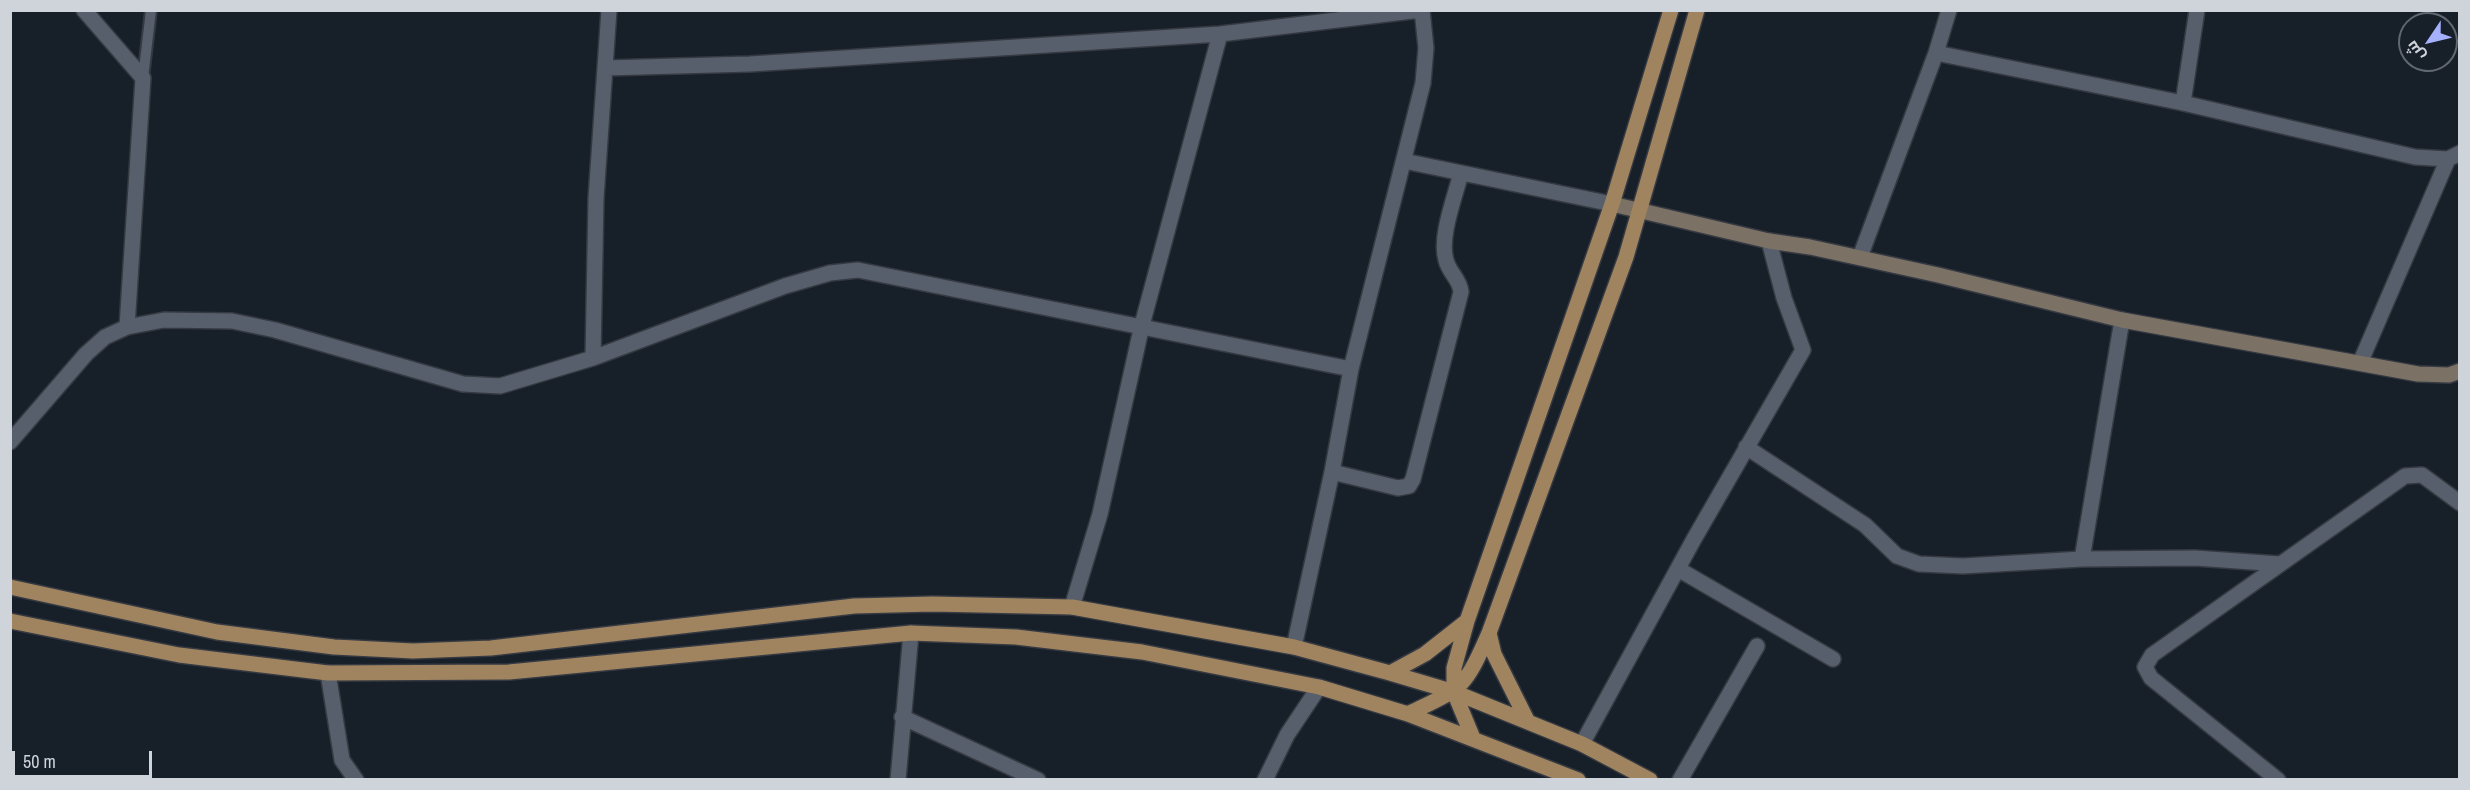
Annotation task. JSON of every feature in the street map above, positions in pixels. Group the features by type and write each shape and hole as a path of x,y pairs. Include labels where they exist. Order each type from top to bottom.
{"main road":[{"path":"1473,738 1454,692 1454,668 1467,621 1612,204 1671,10"},
{"path":"1408,714 1454,692 1471,673 1489,633 1641,209 1697,10"},
{"path":"10,587 217,632 334,647 413,651 491,648 854,606 932,604 1072,607 1294,647 1454,692 1582,744 1650,780"},
{"path":"10,621 179,655 328,673 509,672 911,633 1016,638 1142,652 1319,687 1408,714 1578,780"},
{"path":"1390,673 1425,654 1467,621"},
{"path":"1489,633 1494,654 1528,722"}],"street":[{"path":"84,10 143,78 127,327"},
{"path":"592,358 596,198 609,10"},
{"path":"605,68 750,64 1220,34 1422,10 1426,48 1423,83 1351,369 1332,472 1294,647"},
{"path":"1860,257 1936,53 1949,10"},
{"path":"2183,103 2197,10"},
{"path":"1072,607 1100,514 1142,325 1220,34"},
{"path":"1936,53 2183,103 2415,157 2454,156 2360,363"},
{"path":"1404,161 1641,209 1769,241 1860,257 2122,320 2418,374 2449,375 2460,371"},
{"path":"1332,472 1398,488 1408,486 1413,479 1461,292 1460,282 1451,273 1443,247 1461,173"},
{"path":"1582,744 1677,570 1803,350 1784,298 1769,241"},
{"path":"10,442 86,354 105,337 127,327 164,320 232,321 275,330 464,384 484,387 526,379 592,358 785,286 830,273 858,270 1142,325 1351,369"},
{"path":"2082,559 2122,320"},
{"path":"1746,447 1865,525 1906,562 1964,566 2082,559 2195,558 2280,564"},
{"path":"2278,780 2151,678 2145,667 2152,655 2405,476 2422,475 2460,503"},
{"path":"1677,570 1833,659"},
{"path":"898,780 911,633"},
{"path":"1680,780 1757,646"},
{"path":"328,673 342,760 356,780"},
{"path":"1266,779 1287,735 1319,687"},
{"path":"902,717 1038,780"}],"lane":[{"path":"143,78 151,10"}]}
